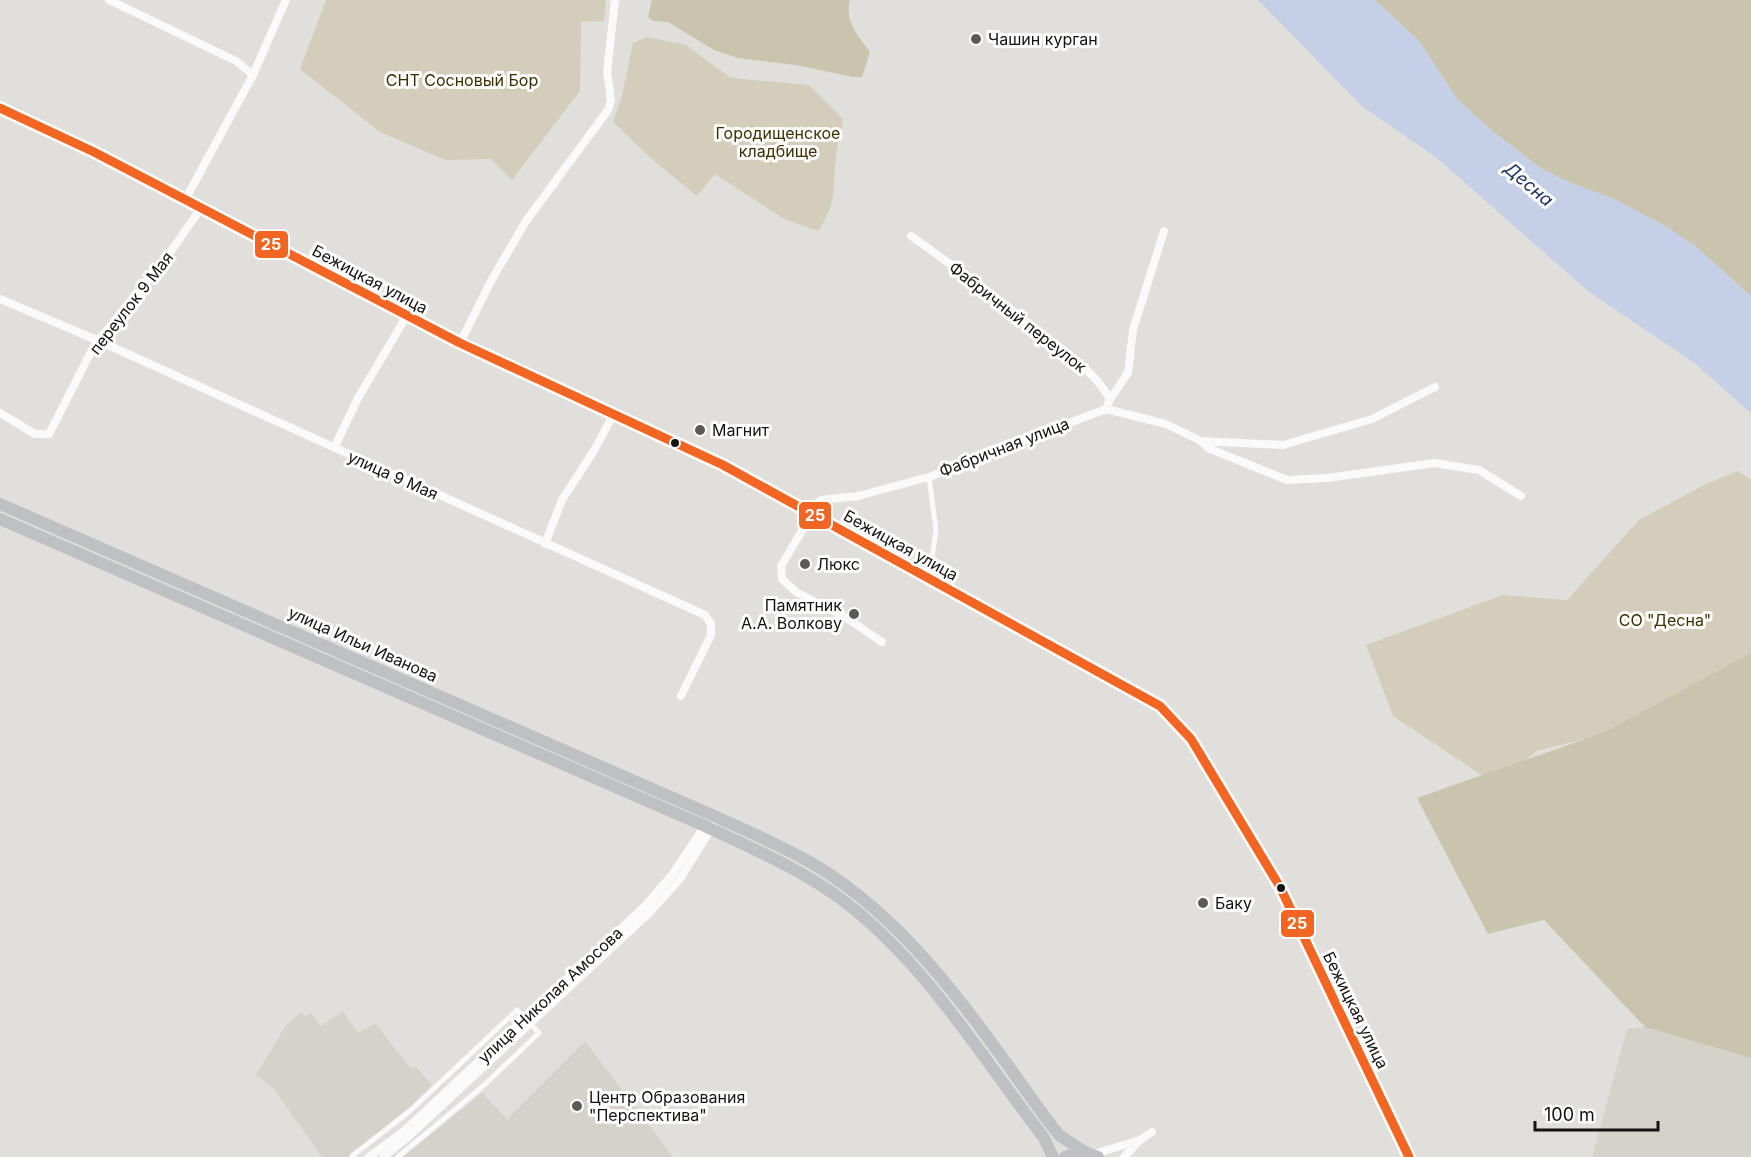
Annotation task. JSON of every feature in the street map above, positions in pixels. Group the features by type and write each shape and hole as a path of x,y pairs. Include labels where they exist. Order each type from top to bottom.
{"main road":[{"name":"Бежицкая улица","path":"0,108 94,152 460,343 723,465 1160,706 1191,739 1280,887 1409,1157"},
{"name":"улица Ильи Иванова","path":"0,504 715,816 816,865 849,888 903,935 963,1006 1059,1135 1092,1154"},
{"name":"улица Ильи Иванова","path":"0,519 708,828 809,878 840,899 893,944 954,1014 1044,1138 1053,1157"},
{"path":"1065,1157 1092,1154"}],"street":[{"path":"109,0 236,61 253,75"},
{"path":"185,200 253,75 286,0"},
{"path":"460,343 490,281 526,221 608,110 611,100 608,72 615,0"},
{"name":"переулок 9 Мая","path":"0,413 35,434 49,434 99,340 171,251 201,208"},
{"path":"1164,231 1133,330 1128,373 1110,399 1106,409 1166,424 1240,463 1287,480 1327,478 1434,463 1479,470 1521,496"},
{"name":"Фабричный переулок","path":"911,236 990,292 1083,366 1103,387 1110,399"},
{"name":"улица 9 Мая","path":"0,299 99,340 705,615 711,624 711,635 681,696"},
{"path":"334,448 358,398 406,316"},
{"path":"1202,441 1283,445 1372,419 1435,387"},
{"name":"Фабричная улица","path":"809,512 821,500 858,496 930,477 1106,409"},
{"path":"546,544 562,500 595,450 614,413"},
{"path":"929,580 936,530 930,477"},
{"path":"809,512 781,566 782,579 796,592 845,617 882,642"},
{"name":"улица Николая Амосова","path":"383,1157 408,1137 659,891 715,816"},
{"path":"352,1157 410,1111 517,1010 538,1032 481,1088 398,1157"},
{"name":"улица Николая Амосова","path":"369,1157 404,1131 527,1021"},
{"path":"1125,1157 1140,1140 1152,1132"},
{"path":"1092,1154 1140,1140"}],"shaded area":[{"path":"652,0 850,0 851,21 870,52 862,77 796,65 738,58 714,50 668,22 653,21 648,17"},
{"path":"1375,0 1751,0 1751,296 1695,246 1665,226 1616,200 1542,169 1491,130 1457,99 1419,41"},
{"path":"1751,653 1751,1058 1645,1027 1544,920 1488,934 1417,798 1605,732"},
{"path":"343,1011 358,1033 375,1023 411,1069 416,1067 432,1085 413,1104 348,1157 322,1157 274,1089 256,1075 285,1027 301,1012 306,1017 311,1013 321,1026"},
{"path":"1645,1027 1751,1058 1751,1157 1592,1157 1627,1029"},
{"name":"Центр Образования \"Перспектива\"","path":"585,1041 673,1157 403,1157 482,1093 507,1119"}],"green space":[{"name":"СНТ Сосновый Бор","path":"326,0 606,0 604,21 581,22 580,91 512,180 491,159 445,160 380,132 300,69"},
{"name":"Городищенское кладбище","path":"647,37 686,45 731,78 809,85 843,119 831,203 818,231 786,220 715,174 697,196 654,161 613,122 622,96 633,43"},
{"name":"СО \"Десна\"","path":"1738,471 1751,480 1751,673 1643,725 1536,751 1498,786 1393,716 1366,645 1503,595 1567,600 1639,520 1706,484"}],"water":[{"name":"Десна","path":"1258,0 1375,0 1419,41 1457,99 1491,130 1542,169 1616,200 1665,226 1695,246 1751,296 1751,413 1693,362 1588,291 1437,158 1363,107"}],"transit line":[{"name":"25","path":"0,108 94,152 460,343 723,465 1160,706 1191,739 1280,887 1409,1157"}],"place":[{"name":"Чашин курган","path":"976,39"},
{"name":"Магнит","path":"700,430"},
{"name":"Люкс","path":"805,564"},
{"name":"Памятник А.А. Волкову","path":"854,614"},
{"name":"Баку","path":"1203,903"},
{"name":"Центр Образования \"Перспектива\"","path":"577,1106"}]}
